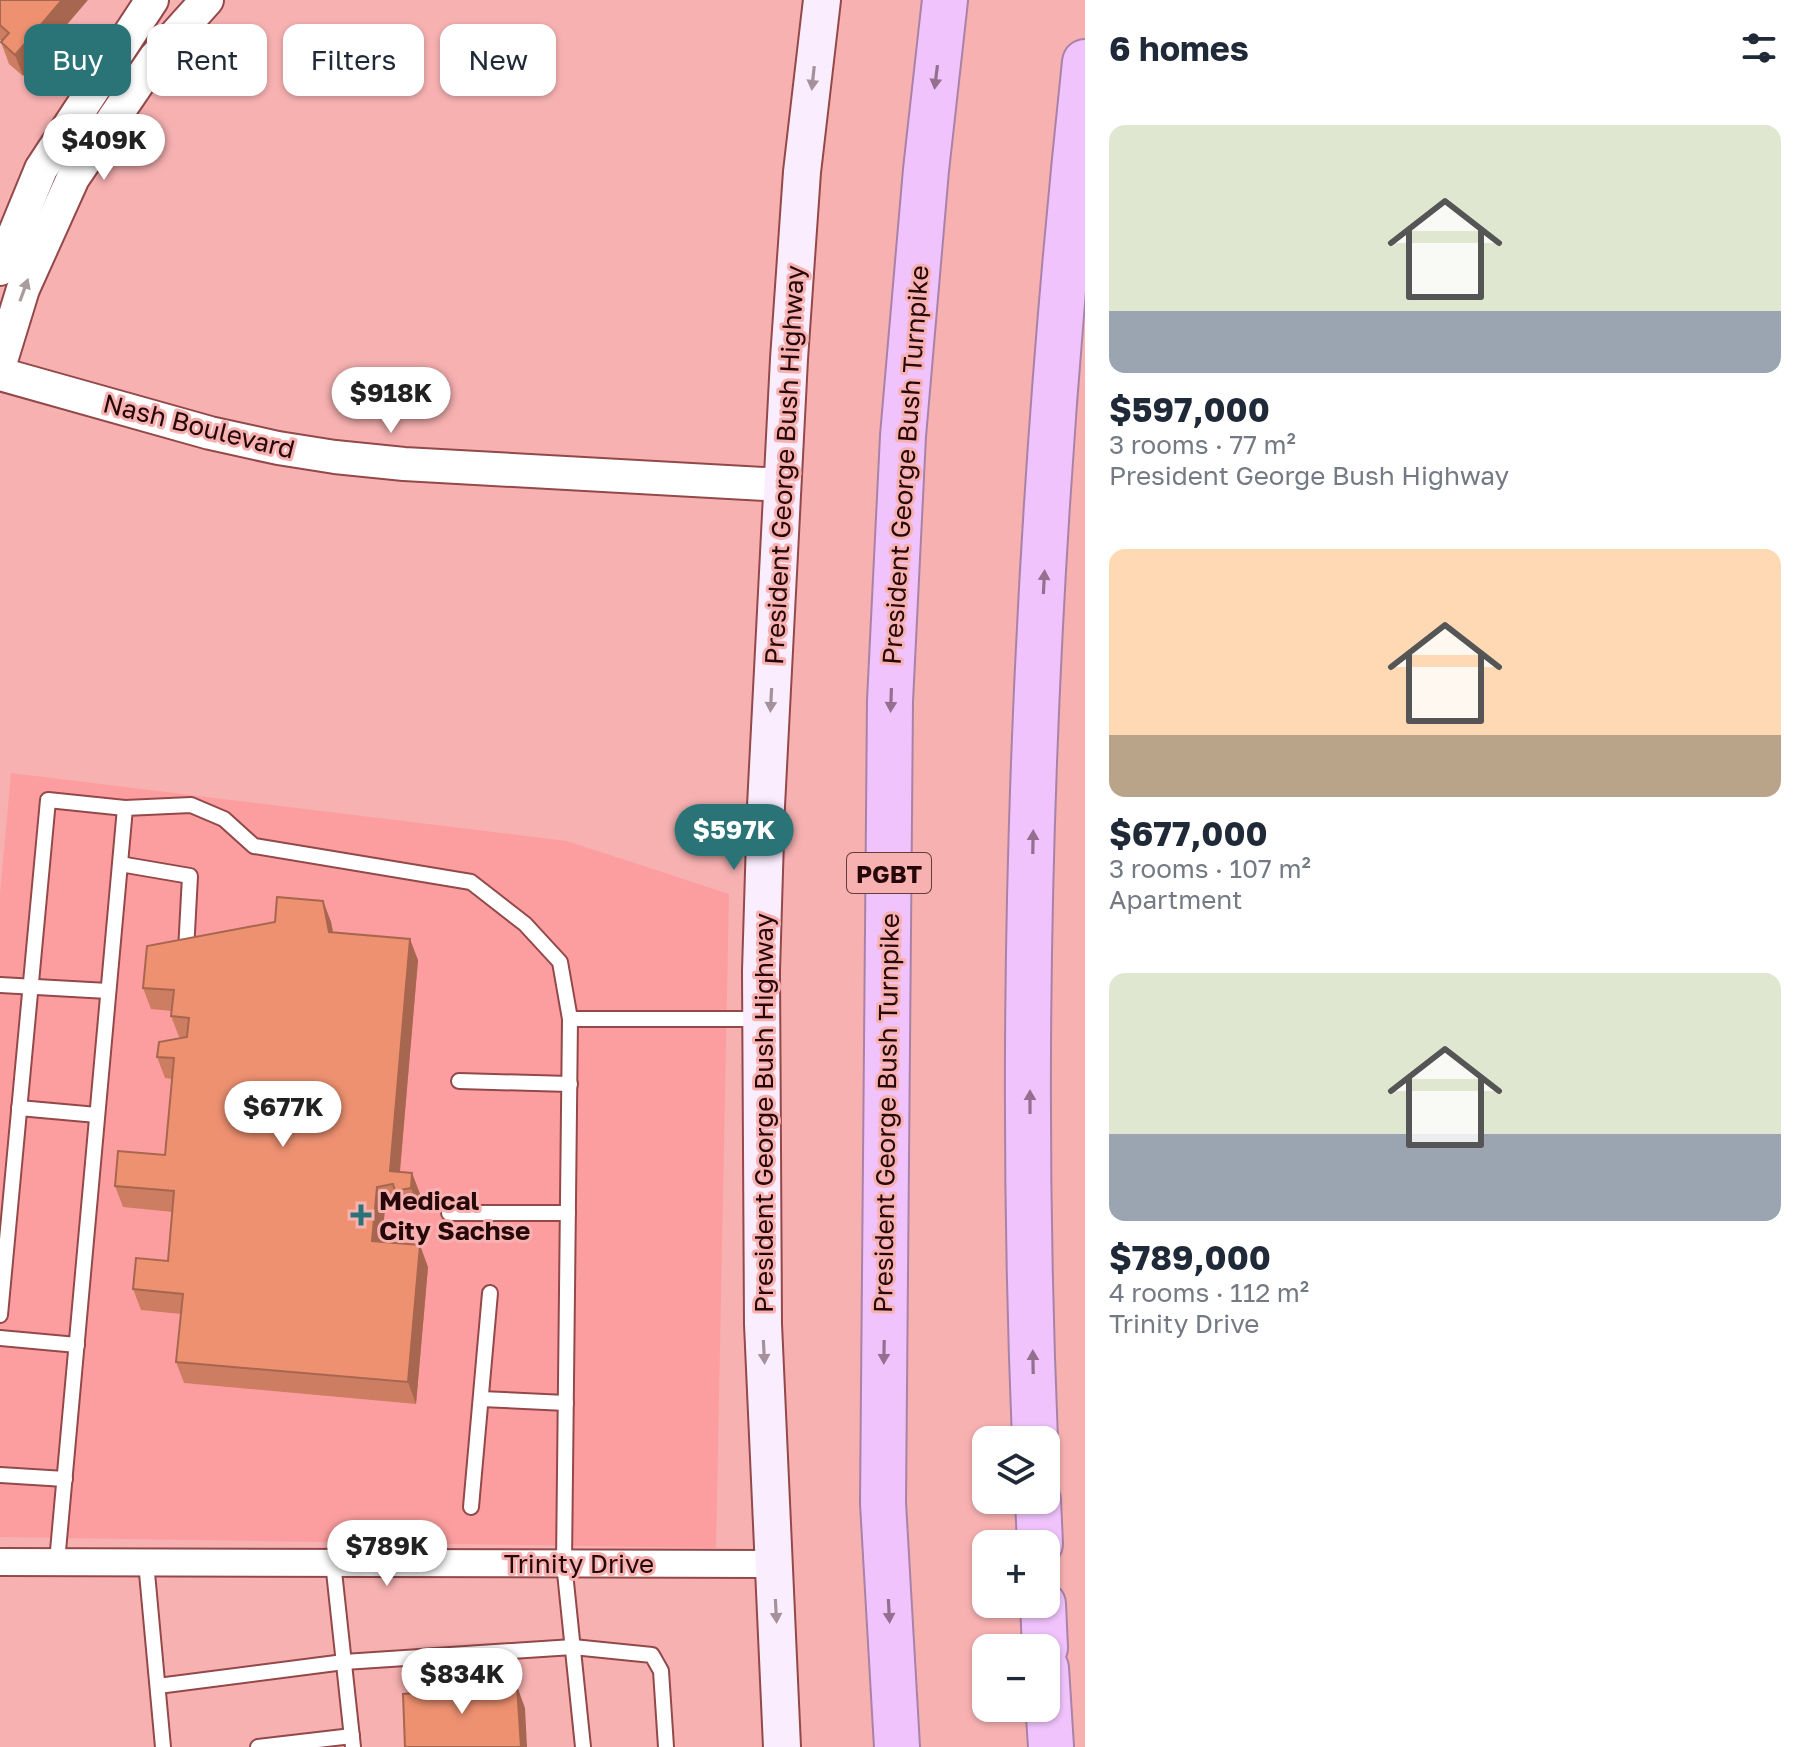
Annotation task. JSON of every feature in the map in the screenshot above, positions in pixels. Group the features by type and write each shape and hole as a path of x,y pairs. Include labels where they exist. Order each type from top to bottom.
{"highway":[{"name":"President George Bush Turnpike","path":"897,1747 883,1503 890,701 903,436 926,170 945,0"},
{"path":"1035,1426 1030,1128 1034,798 1053,435 1085,62"},
{"path":"1049,1722 1051,1747"}],"main road":[{"name":"President George Bush Highway","path":"782,1747 763,1324 761,1019 766,806 789,359 802,172 822,0"}],"street":[{"path":"0,269 41,169 152,0"},
{"path":"0,364 23,289 73,178 155,58 207,0"},
{"name":"Nash Boulevard","path":"0,374 210,433 321,455 404,464 783,485"},
{"name":"Trinity Drive","path":"0,1562 774,1564"}],"lane":[{"path":"0,1315 48,800 125,808 191,805 224,819 254,846 471,882 525,924 560,962 570,1019 564,1563 583,1747"},
{"path":"57,1562 125,808"},
{"path":"120,864 190,876 186,951"},
{"path":"0,985 108,991"},
{"path":"570,1019 761,1019"},
{"path":"459,1081 570,1084"},
{"path":"19,1108 97,1115"},
{"path":"449,1213 568,1213"},
{"path":"471,1507 490,1293"},
{"path":"0,1338 77,1345"},
{"path":"481,1399 566,1403"},
{"path":"0,1475 65,1479"},
{"path":"146,1562 163,1747"},
{"path":"258,1747 352,1742 333,1562"},
{"path":"158,1686 344,1662 573,1647 652,1655 661,1671 666,1747"}],"shaded area":[{"name":"Medical City Sachse","path":"11,773 567,841 729,894 716,1548 0,1537 0,894"}],"building":[{"path":"0,0 62,0 41,24 24,24 24,44 15,55 1,42 9,33 0,25"},
{"path":"277,897 323,901 329,932 410,939 390,1171 412,1173 411,1188 395,1191 393,1184 377,1187 372,1241 420,1245 408,1382 176,1362 183,1294 133,1289 136,1258 168,1261 174,1191 115,1186 118,1151 165,1155 174,1058 157,1057 159,1042 187,1037 189,1018 171,1016 174,990 143,988 147,946 275,922"},
{"path":"464,1679 464,1689 517,1686 521,1747 405,1747 403,1694 426,1692 425,1681"}],"place":[{"name":"Medical City Sachse","path":"361,1215"}]}
